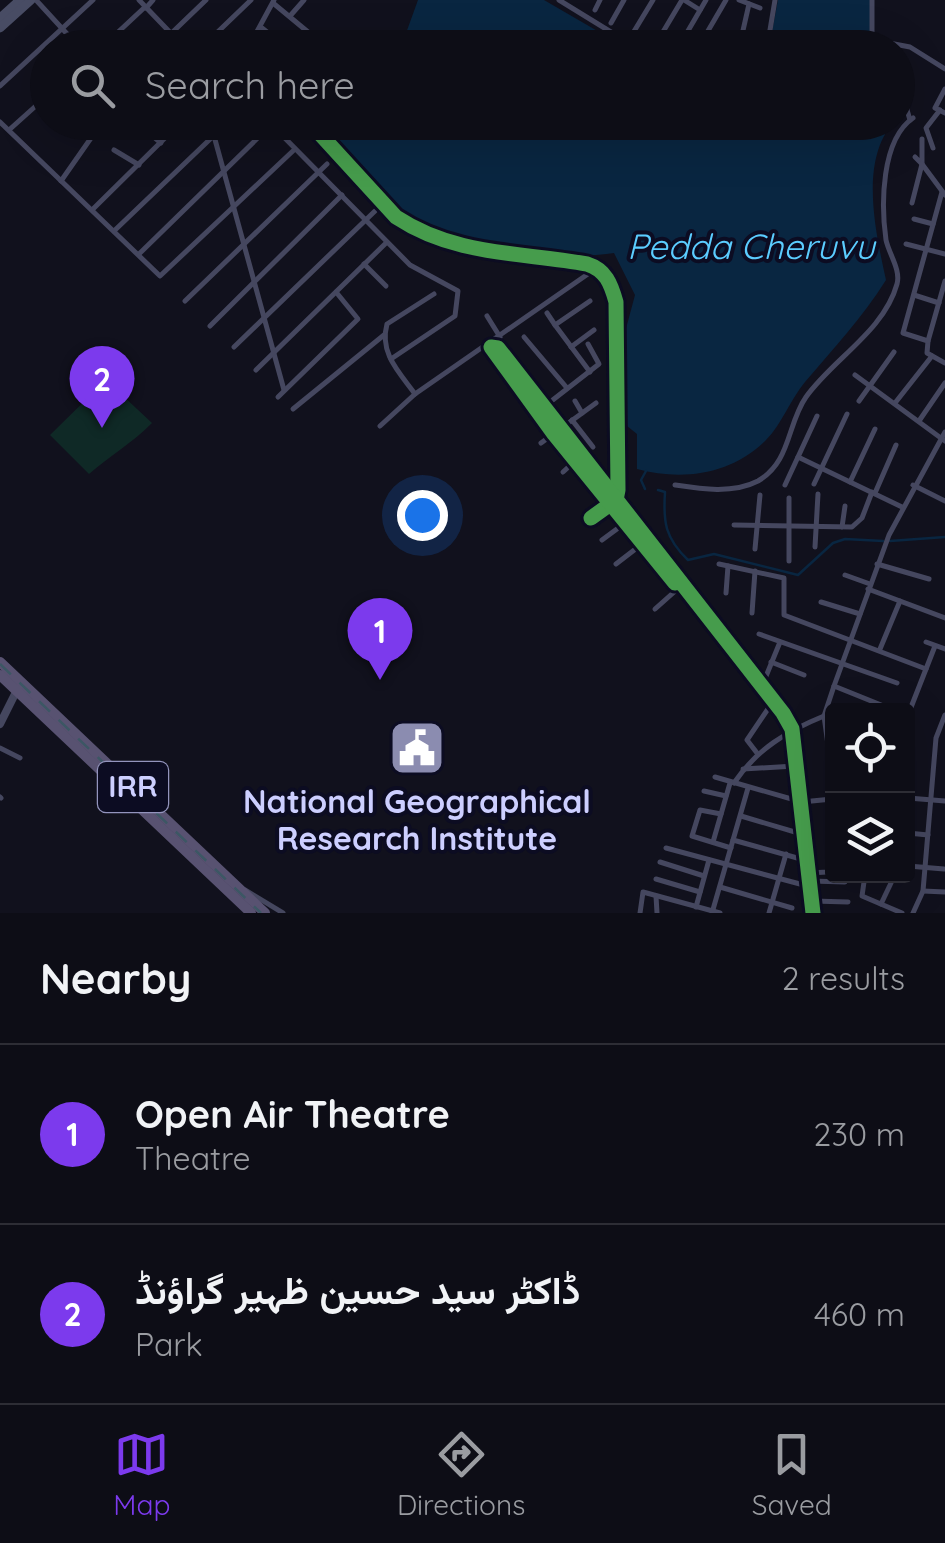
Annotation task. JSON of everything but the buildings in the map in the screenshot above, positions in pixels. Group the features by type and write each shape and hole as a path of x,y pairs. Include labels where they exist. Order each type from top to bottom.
{"main road":[{"path":"0,18 20,0"},
{"path":"0,28 34,0"},
{"name":"IRR","path":"0,662 187,844 251,913"},
{"name":"IRR","path":"0,675 265,913"}],"street":[{"path":"34,0 62,29 93,0"},
{"path":"138,0 169,30"},
{"path":"120,30 153,0"},
{"path":"175,30 206,0"},
{"path":"220,30 251,0"},
{"path":"290,16 304,0"},
{"path":"559,0 608,30"},
{"path":"595,10 600,0"},
{"path":"611,23 624,0"},
{"path":"635,30 653,0"},
{"path":"664,30 683,0 700,10"},
{"path":"688,30 706,0"},
{"path":"708,30 726,0"},
{"path":"770,30 774,0"},
{"path":"872,0 872,30"},
{"path":"264,30 273,1 306,30"},
{"path":"741,30 745,2 760,8"},
{"path":"915,50 945,69"},
{"path":"0,86 30,58"},
{"path":"933,148 926,128 942,112 935,108 945,88"},
{"path":"9,130 30,111"},
{"path":"0,122 160,276 295,149"},
{"path":"912,203 922,164 922,139"},
{"path":"61,181 90,140"},
{"path":"157,140 161,143"},
{"path":"92,210 164,140"},
{"path":"114,231 210,140"},
{"path":"215,140 284,390"},
{"path":"139,254 254,140"},
{"path":"286,140 410,265 458,290 460,302 455,316 390,359"},
{"path":"325,140 396,217 410,227 486,254 598,268 609,280 616,302 613,502 624,523 644,542"},
{"path":"675,484 733,488 767,474 787,448 808,395 889,301 898,277 886,236 886,187 897,140"},
{"path":"114,150 139,165"},
{"path":"915,157 943,194 903,334 928,341"},
{"path":"184,301 326,164"},
{"path":"210,326 342,195"},
{"path":"234,347 376,211"},
{"path":"914,218 932,224"},
{"path":"256,370 387,242"},
{"path":"906,244 945,254"},
{"path":"364,264 386,286"},
{"path":"380,426 416,394 598,268"},
{"path":"945,281 926,349 943,362 945,353"},
{"path":"278,397 358,319 336,292"},
{"path":"416,394 390,359 384,335 387,324 434,294"},
{"path":"914,295 938,303"},
{"path":"555,325 590,300"},
{"path":"547,313 590,372"},
{"path":"487,316 500,337"},
{"path":"571,347 594,330"},
{"path":"293,409 384,335"},
{"path":"524,336 568,389"},
{"path":"541,409 600,363 588,344"},
{"path":"859,401 894,352"},
{"path":"895,403 932,356"},
{"path":"509,368 675,583 681,584 774,700 792,729 813,913"},
{"path":"825,722 884,546 912,484 944,437 855,375"},
{"path":"919,421 945,383"},
{"path":"575,401 582,413"},
{"path":"541,443 596,403"},
{"path":"814,484 847,414"},
{"path":"784,485 817,416"},
{"path":"572,420 593,448"},
{"path":"850,482 875,429"},
{"path":"734,525 857,525 896,444"},
{"path":"798,457 902,507"},
{"path":"564,472 578,458"},
{"path":"912,484 945,501"},
{"path":"814,547 818,494"},
{"path":"755,549 760,496"},
{"path":"788,561 789,498"},
{"path":"591,518 613,502"},
{"path":"842,527 845,506"},
{"path":"602,540 624,523"},
{"path":"616,564 644,542"},
{"path":"719,564 784,578 784,615 926,670"},
{"path":"877,564 929,579"},
{"path":"726,593 728,566"},
{"path":"752,613 756,571"},
{"path":"845,575 945,618"},
{"path":"655,609 681,584"},
{"path":"880,650 900,601"},
{"path":"821,602 860,614"},
{"path":"759,634 897,683"},
{"path":"762,686 780,642"},
{"path":"926,642 945,649"},
{"path":"913,703 935,646"},
{"path":"772,662 804,675"},
{"path":"834,686 875,703"},
{"path":"0,724 16,690"},
{"path":"757,754 748,740 774,700"},
{"path":"913,913 923,891 936,738 945,714"},
{"path":"713,844 726,796 743,770 757,754 792,729 824,716"},
{"path":"0,748 20,758"},
{"path":"743,770 796,766"},
{"path":"715,777 802,802 825,800"},
{"path":"640,913 641,893 715,912 748,788"},
{"path":"704,791 726,796"},
{"path":"915,799 945,801"},
{"path":"721,814 700,810 692,834 731,848"},
{"path":"740,816 805,836"},
{"path":"915,834 928,835"},
{"path":"734,840 808,861"},
{"path":"666,848 800,884"},
{"path":"768,913 786,854"},
{"path":"696,907 709,860"},
{"path":"660,862 704,876"},
{"path":"915,866 944,869"},
{"path":"810,877 825,873"},
{"path":"810,877 825,879"},
{"path":"656,879 700,892"},
{"path":"864,883 862,896 902,913"},
{"path":"881,904 891,883"},
{"path":"238,886 283,913"},
{"path":"720,887 792,908"},
{"path":"923,891 945,892"},
{"path":"656,896 656,913"},
{"path":"813,901 848,902"}],"green space":[{"path":"106,380 152,423 89,474 50,435"}],"water":[{"path":"418,0 544,0 596,30 407,30"},
{"path":"778,0 870,0 870,30 772,30"},
{"name":"Pedda Cheruvu","path":"331,140 883,140 876,158 873,199 886,280 800,389 772,434 752,452 705,472 654,473 637,469 637,434 627,426 620,351 635,295 614,253 535,256 452,241 405,219 358,174"}],"waterway":[{"path":"645,489 641,480 646,471"},
{"path":"658,490 665,492 665,521 670,537 688,560 714,554 798,575 833,543 845,539 883,541"},
{"path":"890,541 945,537"}],"railway":[{"path":"0,664 261,913"}],"cycle path":[{"path":"325,140 396,217 418,230 488,251 587,264 607,278 616,302 618,490 616,500 591,518"},
{"path":"680,582 675,583 554,434 491,347 498,348 783,713 792,729 813,913"}],"place":[{"name":"ڈاکٹر سید حسین ظہیر گراؤنڈ","path":"102,428"},
{"name":"Open Air Theatre","path":"380,680"},
{"name":"National Geographical Research Institute","path":"417,748"}]}
